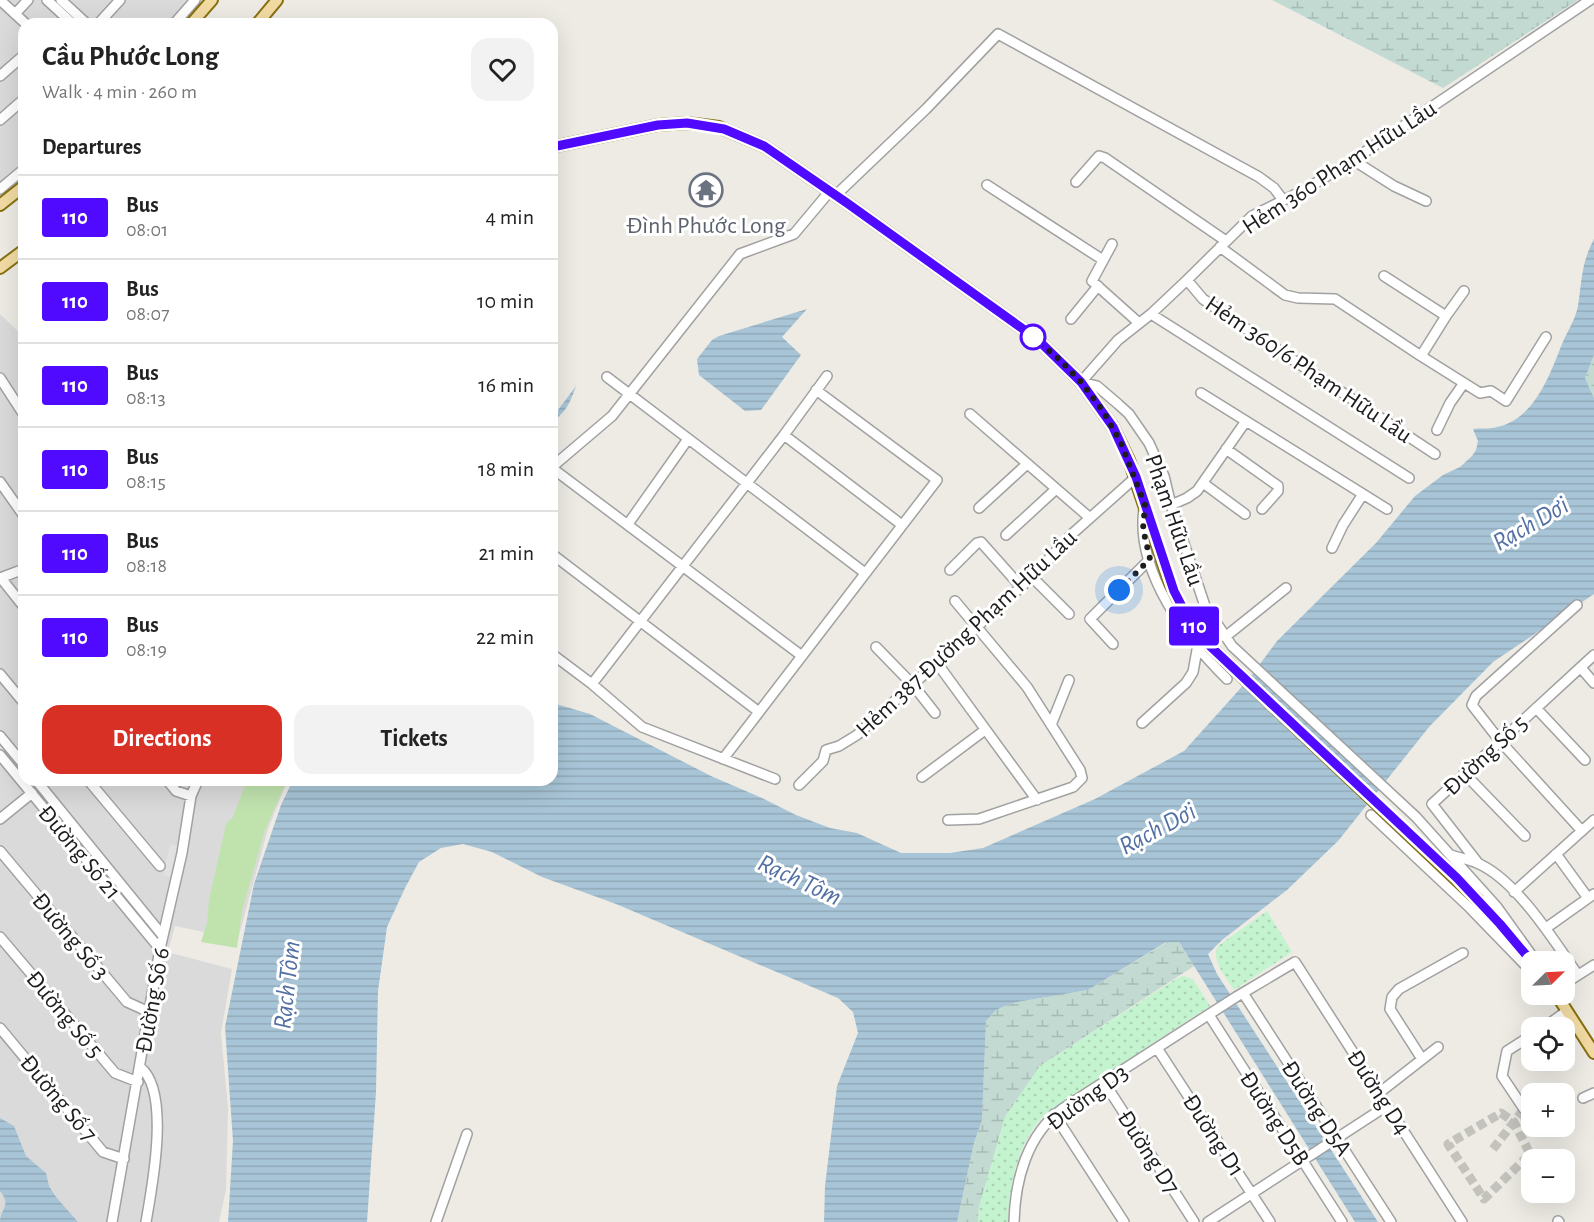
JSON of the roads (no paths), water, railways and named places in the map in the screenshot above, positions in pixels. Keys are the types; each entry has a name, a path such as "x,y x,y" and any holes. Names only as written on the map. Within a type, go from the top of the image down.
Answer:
{"main road":[{"path":"196,18 212,0"},
{"path":"262,18 278,0"},
{"name":"Phạm Hữu Lầu","path":"558,146 645,127 687,123 724,129 764,146 1037,339 1081,382 1113,427 1136,477 1169,581 1184,612 1211,647 1479,901 1522,951"},
{"path":"0,205 18,191"},
{"path":"3,264 18,254"},
{"path":"3,264 18,260"},
{"path":"1563,1005 1594,1053"}],"street":[{"path":"0,0 20,18"},
{"path":"12,11 18,0"},
{"path":"12,11 28,0"},
{"path":"47,0 67,18"},
{"path":"61,0 80,18"},
{"path":"104,18 120,0"},
{"path":"179,18 195,0"},
{"name":"Hẻm 360 Phạm Hữu Lầu","path":"1081,382 1118,340 1187,280 1252,216 1306,189 1353,160 1590,0"},
{"path":"558,462 612,416 740,254 794,234 833,193 926,109 998,34 1259,177 1274,188 1283,200"},
{"path":"0,76 18,60"},
{"path":"0,120 18,104"},
{"path":"1076,182 1094,159 1098,156 1105,158 1223,244 1285,295 1298,298 1335,298 1480,393 1491,391 1506,400 1546,337"},
{"path":"1353,160 1394,186 1426,201"},
{"path":"0,189 18,174"},
{"path":"987,185 1102,260"},
{"path":"1112,244 1092,281 1139,323"},
{"path":"1384,276 1446,316"},
{"name":"Hẻm 360/6 Phạm Hữu Lầu","path":"1187,280 1203,299 1227,316 1435,454"},
{"path":"1071,319 1098,286"},
{"path":"1421,356 1464,291"},
{"path":"1150,314 1409,478"},
{"path":"592,684 827,376"},
{"path":"607,377 865,573"},
{"path":"0,378 18,406"},
{"name":"Phạm Hữu Lầu","path":"1081,382 1098,386 1129,414 1149,443 1164,476 1171,506 1205,606 1232,646 1417,818"},
{"path":"1437,430 1445,417 1448,406 1464,383"},
{"path":"723,759 937,480 816,390"},
{"path":"1201,393 1387,509"},
{"path":"970,414 1090,518"},
{"path":"1171,506 1197,491 1246,421"},
{"path":"784,435 902,525"},
{"path":"628,524 688,439"},
{"path":"1226,449 1278,486 1278,490 1262,509"},
{"path":"979,508 1027,464"},
{"path":"558,472 802,656"},
{"name":"Hẻm 387 Đường Phạm Hữu Lầu","path":"799,785 823,761 826,750 839,746 857,735 1022,587 1072,534 1136,477"},
{"path":"0,482 18,508"},
{"path":"1203,483 1245,514"},
{"path":"1006,535 1055,490"},
{"path":"1332,548 1343,525 1363,494"},
{"name":"Phạm Hữu Lầu","path":"1145,505 1143,529 1150,559 1173,613 1197,648 1227,679"},
{"path":"950,570 977,543 981,542 1022,587"},
{"path":"558,559 759,712"},
{"path":"1113,644 1090,619 1150,559"},
{"path":"18,571 0,578 18,600"},
{"path":"1032,577 1069,614"},
{"path":"1226,637 1286,588"},
{"path":"948,820 979,819 1037,801 1073,787 1082,778 1080,770 1027,687 956,602"},
{"path":"1577,605 1474,699 1472,705 1500,741 1582,831"},
{"path":"1142,723 1186,684 1193,672 1205,606"},
{"path":"876,647 913,685 935,713"},
{"name":"Đường Số 5","path":"1478,863 1432,804 1594,655"},
{"path":"558,658 642,727 775,778"},
{"path":"937,663 1037,801"},
{"path":"1581,668 1594,683"},
{"path":"0,674 18,696"},
{"path":"1051,725 1070,680"},
{"path":"1536,708 1585,760"},
{"path":"922,777 986,730"},
{"path":"0,736 18,758"},
{"name":"Đường Số 21","path":"0,755 18,776"},
{"path":"1464,773 1525,836"},
{"name":"Đường Số 21","path":"26,786 160,949"},
{"name":"Đường Số 21","path":"41,786 163,936"},
{"path":"93,786 160,866"},
{"path":"172,786 176,791 191,796"},
{"name":"Đường Số 6","path":"112,1222 160,949 182,853 191,796 195,786"},
{"path":"0,819 32,793"},
{"path":"1371,815 1470,908 1521,961"},
{"path":"1400,842 1417,818 1497,907 1529,951"},
{"path":"1514,892 1594,820"},
{"name":"Đường Số 3","path":"0,851 127,1002 149,1012"},
{"path":"1546,928 1591,896 1556,854"},
{"path":"1450,855 1478,863 1500,878 1546,928 1578,975"},
{"name":"Đường Số 5","path":"0,937 115,1073 138,1082"},
{"path":"1422,1059 1390,1009 1392,997 1400,989 1463,953"},
{"name":"Đường D4","path":"1239,995 1295,962 1462,1222"},
{"path":"1575,977 1594,965"},
{"name":"Đường D3","path":"1014,1222 1018,1190 1026,1158 1039,1131 1054,1114 1239,995"},
{"name":"Đường D5A","path":"1239,995 1333,1142 1391,1222"},
{"path":"1559,1017 1567,1011"},
{"name":"Đường D5B","path":"1212,1013 1306,1160 1342,1222"},
{"name":"Đường Số 7","path":"0,1028 103,1152 124,1159"},
{"path":"1521,1042 1508,1051 1502,1076 1521,1104"},
{"path":"1379,1093 1438,1047"},
{"name":"Đường D1","path":"1157,1048 1270,1222"},
{"path":"140,1067 146,1072 153,1085 157,1107 152,1188 146,1222"},
{"name":"Đường D7","path":"1104,1082 1194,1222"},
{"path":"1583,1098 1594,1092"},
{"path":"1208,1222 1388,1105"},
{"path":"1054,1114 1124,1222"},
{"path":"436,1222 467,1134"}],"water":[{"path":"1594,239 1594,355 1585,378 1594,398 1594,594 1493,662 1429,727 1338,841 1287,890 1222,940 1208,954 1217,974 1378,1222 1355,1222 1179,942 1166,942 1088,990 1012,1003 996,1010 986,1021 982,1120 974,1143 957,1222 824,1222 825,1186 837,1086 858,1033 853,1012 838,998 616,904 542,877 492,852 463,844 441,848 419,862 387,927 378,991 376,1092 367,1222 228,1222 233,1141 225,1027 254,884 281,805 290,786 558,786 558,705 590,714 711,776 796,815 830,828 857,833 901,853 950,853 983,848 1095,799 1184,751 1248,680 1277,641 1376,543 1415,496 1443,475 1460,467 1472,456 1478,441 1473,429 1492,428 1506,424 1529,408 1545,384 1575,315 1584,264"},
{"path":"807,309 782,337 801,355 761,410 745,411 699,375 697,359 712,340"},
{"path":"576,386 567,407 558,417 558,410"},
{"path":"0,1118 14,1126 26,1156 46,1173 49,1186 56,1197 78,1222 0,1222 5,1200 0,1191"}],"tunnel":[{"path":"1501,1113 1514,1122 1530,1154 1484,1199 1448,1144 1501,1113"},
{"path":"1493,1149 1521,1113"}],"place":[{"name":"Đình Phước Long","path":"706,190"}],"water label":[{"name":"Rạch Dơi","path":"1530,523"},
{"name":"Rạch Dơi","path":"1157,828"},
{"name":"Rạch Tôm","path":"800,879"},
{"name":"Rạch Tôm","path":"286,985"}]}
